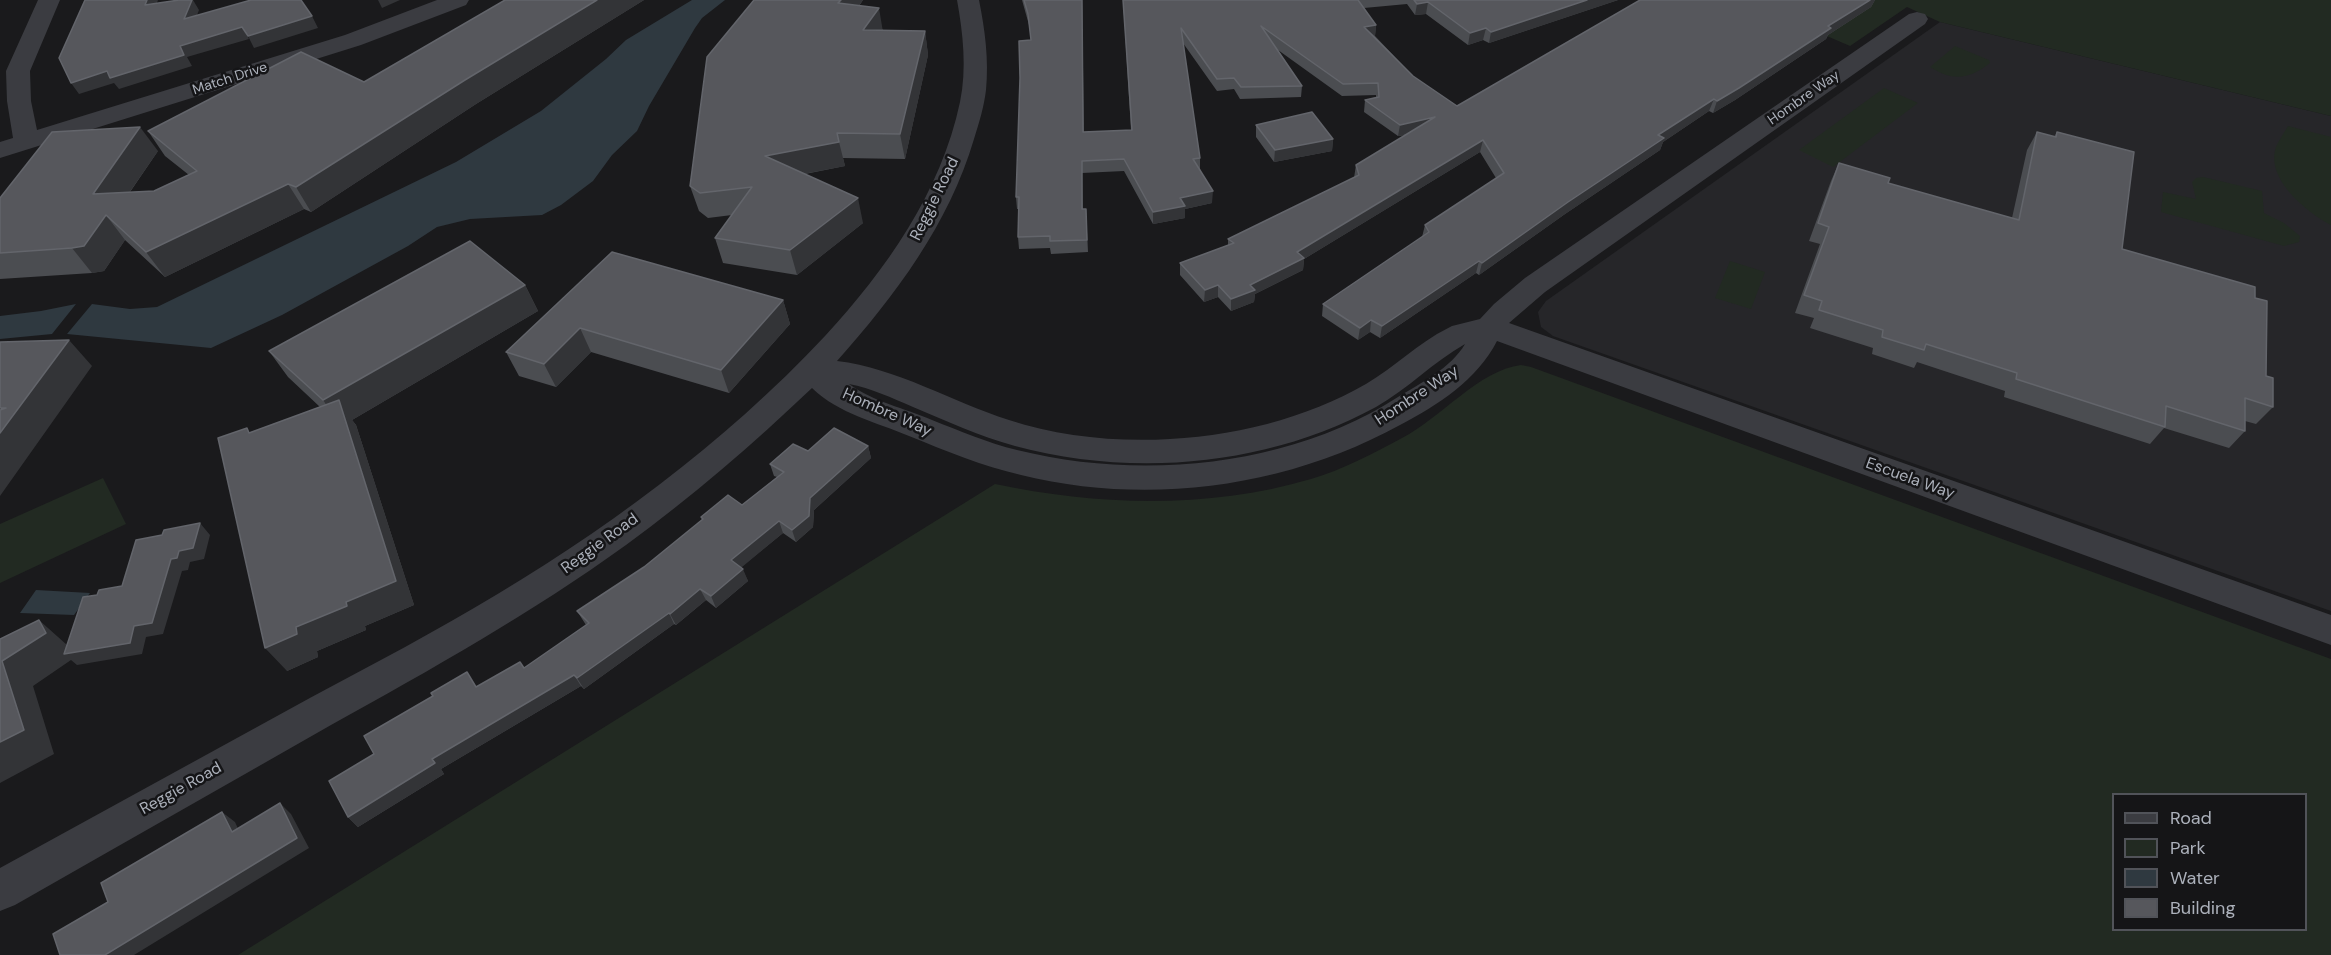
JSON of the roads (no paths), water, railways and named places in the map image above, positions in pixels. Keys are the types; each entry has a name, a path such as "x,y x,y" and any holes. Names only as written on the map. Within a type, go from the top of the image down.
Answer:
{"street":[{"path":"27,142 19,101 18,71 49,0"},
{"name":"Match Drive","path":"0,150 353,40 458,0"},
{"name":"Reggie Road","path":"0,891 420,656 551,579 616,534 737,439 813,369 849,330 893,274 913,244 951,171 965,134 972,102 975,71 975,43 968,0"},
{"name":"Hombre Way","path":"813,369 832,388 850,399 944,438 1032,465 1073,473 1121,477 1170,477 1222,472 1275,462 1328,446 1402,410 1467,363 1480,348 1490,327 1535,285 1917,19"},
{"name":"Escuela Way","path":"1490,327 2331,630"}],"water":[{"path":"692,0 725,0 702,18 695,28 649,106 637,131 612,155 593,181 561,205 542,215 470,219 437,227 408,246 282,315 211,348 67,334 92,304 130,309 157,307 456,162 541,111 626,40"},
{"path":"76,304 52,334 0,339 0,316"},
{"path":"36,590 90,593 74,615 20,613"}]}
